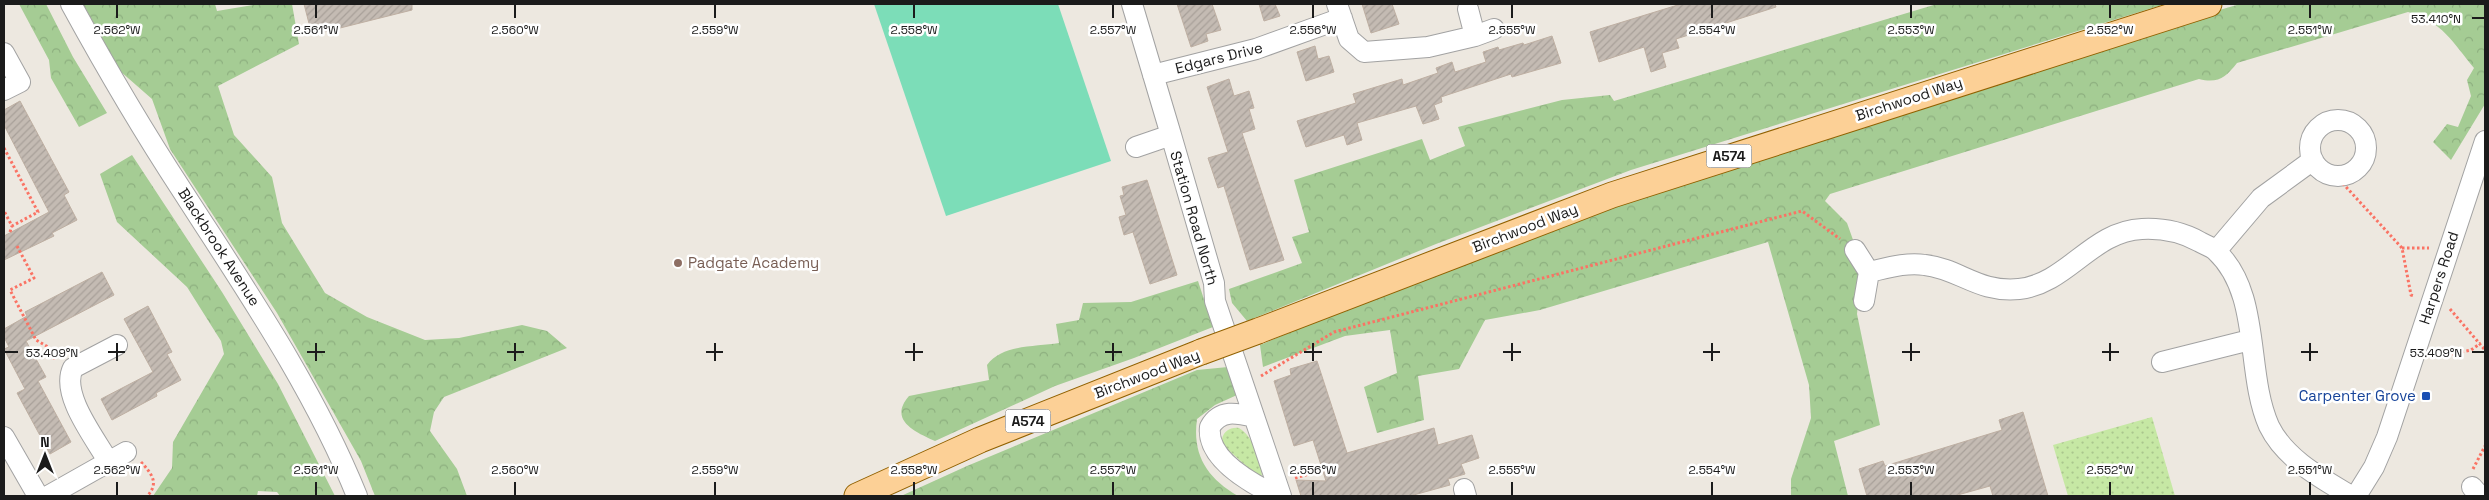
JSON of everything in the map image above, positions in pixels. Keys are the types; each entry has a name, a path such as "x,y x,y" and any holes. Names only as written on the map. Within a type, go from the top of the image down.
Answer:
{"main road":[{"name":"Birchwood Way","path":"857,496 980,440 1201,352 1258,332 1612,195 2209,4"}],"street":[{"name":"Blackbrook Avenue","path":"71,4 104,66 270,326 340,454 357,496"},
{"name":"Station Road North","path":"1132,4 1214,283 1215,301 1249,378 1254,417 1282,491"},
{"path":"1468,9 1476,36"},
{"name":"Edgars Drive","path":"1153,75 1256,49 1340,11 1349,38 1364,52 1428,47 1476,36 1494,29"},
{"path":"4,53 20,82 4,90"},
{"path":"2334,120 2351,123 2364,136 2365,155 2361,164 2354,171 2346,175 2336,176 2318,168 2313,160 2310,143 2319,128 2334,120"},
{"name":"Station Road North","path":"1136,147 1171,135"},
{"name":"Harpers Road","path":"2356,496 2374,467 2387,436 2485,141"},
{"path":"2216,251 2261,198 2313,160"},
{"path":"1869,272 1901,265 1925,265 1945,270 1979,285 1999,289 2018,289 2036,286 2054,278 2090,250 2116,233 2140,229 2162,229 2189,236 2216,251 2236,278 2245,302 2263,408 2269,425 2279,442 2293,457 2351,496"},
{"path":"1855,250 1869,272 1864,301"},
{"path":"2162,362 2250,340"},
{"path":"108,461 72,397 69,382 73,368 117,346"},
{"path":"1254,417 1236,412 1220,416 1210,427 1210,442 1218,456 1257,487 1282,491"},
{"path":"4,437 38,496"},
{"path":"48,496 126,452"}],"path":[{"path":"4,148 38,212 12,226 10,232"},
{"path":"2336,176 2402,248 2411,295 2415,296"},
{"path":"4,211 12,226"},
{"path":"1249,378 1284,364 1334,332 1802,211 1855,250"},
{"path":"17,246 34,278 10,290 36,340 48,347 69,382"},
{"path":"2402,248 2431,248"},
{"path":"2446,305 2481,343 2485,350"},
{"path":"2437,357 2471,350 2481,343"},
{"path":"2476,492 2473,467 2485,446"},
{"path":"126,452 136,456 152,474 154,486 146,496"},
{"path":"1282,491 1330,468"}],"green space":[{"path":"19,4 46,4 73,57 107,113 79,127 51,78 49,60"},
{"path":"83,4 215,4 217,11 259,4 292,4 299,44 218,86 234,135 272,177 282,223 325,293 367,317 425,340 459,338 522,325 547,331 567,348 444,397 434,412 430,431 457,469 467,496 375,496 361,461 277,313 170,149 152,99 120,71"},
{"path":"874,4 1058,4 1111,161 946,216"},
{"path":"1937,4 2165,4 1631,170 1436,244 1247,321 1232,303 1229,289 1302,263 1292,237 1309,232 1294,180 1422,139 1430,160 1465,146 1458,127 1562,100 1610,95 1614,101"},
{"path":"2240,4 2485,4 2485,104 2451,160 2433,142 2447,124 2458,127 2471,96 2467,80 2474,68 2438,27 2408,12 2237,63 2225,76 2216,80 2199,79 1830,194 1825,201 1847,223 1862,265 1857,314 1880,425 1834,441 1848,496 1791,496 1791,479 1811,418 1809,385 1768,242 1540,310 1485,320 1459,369 1418,376 1424,420 1377,433 1364,387 1397,373 1390,330 1345,336 1263,367 1260,345 1543,227 2128,37"},
{"path":"132,155 222,292 278,384 335,496 280,496 277,492 258,491 257,496 153,496 172,468 173,442 224,354 221,341 187,287 117,222 100,174"},
{"path":"1198,281 1213,327 1055,386 935,441 912,429 903,418 901,412 903,404 909,396 989,380 987,365 1001,353 1020,348 1059,343 1056,324 1079,320 1083,303 1131,302"},
{"path":"1228,367 1237,395 1215,405 1197,419 1196,432 1197,444 1204,464 1218,481 1238,496 901,496 967,466 1197,370"},
{"path":"2152,417 2175,496 2068,496 2053,445"},
{"path":"1233,428 1239,428 1252,442 1260,463 1262,476 1257,476 1224,446 1222,439 1226,432"}],"building":[{"path":"304,4 412,4 412,10 312,35"},
{"path":"1177,4 1212,4 1221,30 1206,34 1208,41 1191,47"},
{"path":"1259,4 1275,4 1280,16 1264,21"},
{"path":"1362,4 1392,4 1399,24 1371,33"},
{"path":"1681,4 1775,4 1776,7 1676,39 1679,48 1662,53 1666,67 1651,72 1644,47 1599,62 1590,32"},
{"path":"1552,36 1561,63 1512,77 1511,74 1441,97 1442,102 1434,105 1439,119 1423,124 1416,106 1357,123 1362,140 1347,145 1344,135 1306,147 1297,121 1356,103 1353,94 1402,79 1403,85 1438,73 1436,68 1452,62 1455,72 1486,62 1483,52 1498,47 1499,50 1523,43 1524,45"},
{"path":"1315,46 1318,59 1329,56 1334,72 1306,81 1297,52"},
{"path":"1229,79 1234,96 1249,91 1254,108 1249,109 1255,129 1242,133 1284,260 1250,270 1224,186 1218,188 1208,158 1228,152 1207,87"},
{"path":"20,101 69,192 64,195 77,220 52,233 54,236 4,260 4,236 49,212 4,125 4,110"},
{"path":"1147,180 1177,275 1150,284 1133,232 1124,235 1119,217 1126,215 1120,196 1124,195 1122,187"},
{"path":"102,272 114,295 26,341 46,377 38,381 71,442 50,454 17,393 25,389 4,349 9,347 4,337 4,329 27,316 25,312"},
{"path":"148,306 172,352 167,354 181,380 156,393 157,396 112,420 101,399 153,372 124,319"},
{"path":"1317,361 1347,453 1434,428 1438,445 1472,435 1479,458 1461,464 1465,474 1448,479 1450,485 1410,496 1301,496 1296,480 1326,481 1313,440 1294,446 1274,381 1291,375 1290,369"},
{"path":"2023,412 2048,496 1993,496 1990,486 1954,496 1867,496 1859,469 1883,461 1885,466 2002,430 1999,420"}],"place":[{"name":"Padgate Academy","path":"678,263"},
{"name":"Carpenter Grove","path":"2426,396"}]}
